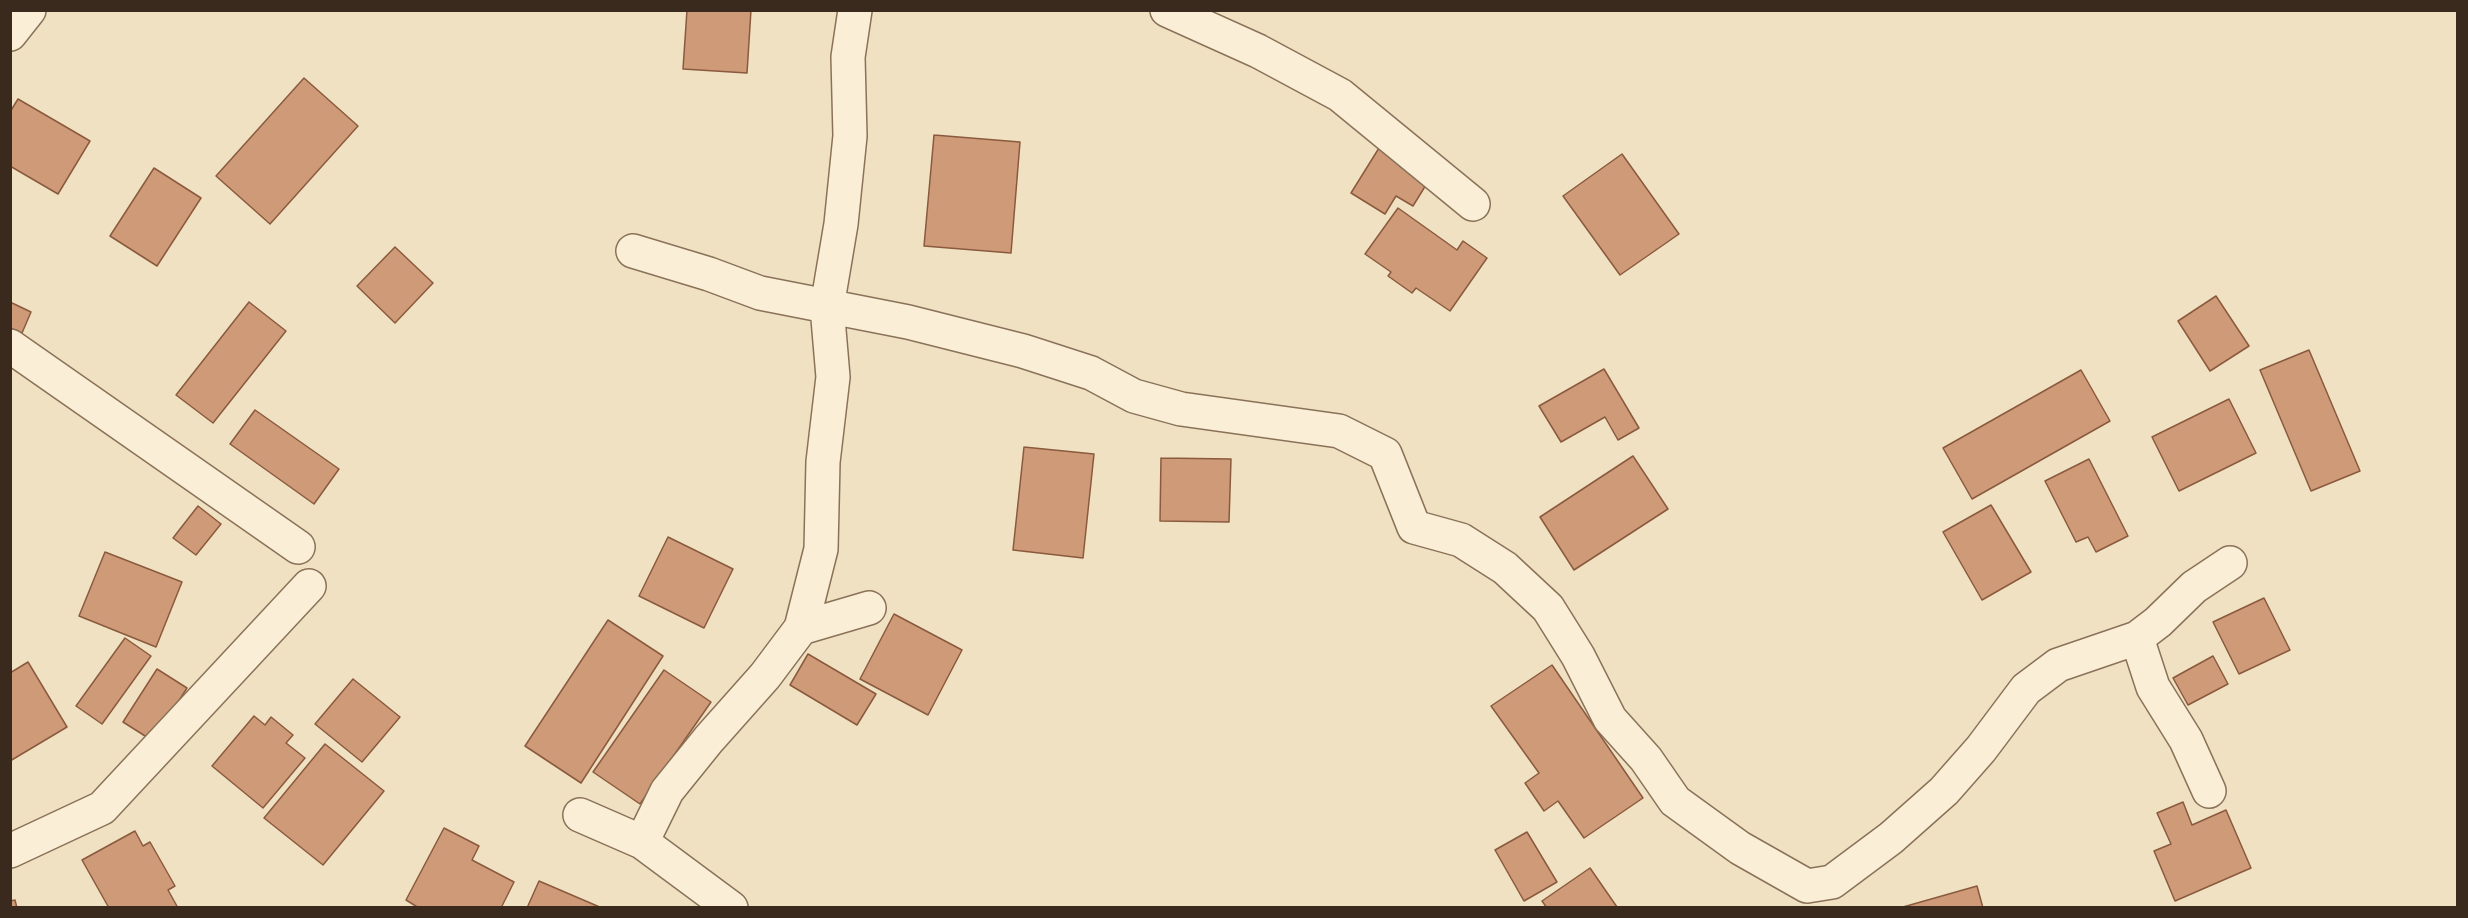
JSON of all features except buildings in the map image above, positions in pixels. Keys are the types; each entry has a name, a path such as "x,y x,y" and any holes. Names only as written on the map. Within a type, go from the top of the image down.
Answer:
{"street":[{"path":"10,34 29,10"},
{"path":"642,842 667,791 765,676 801,628 822,549 823,462 833,377 826,307 841,224 850,136 848,57 855,10"},
{"path":"1167,10 1258,51 1340,95 1473,204"},
{"path":"633,251 709,274 760,293 908,322 1023,351 1091,373 1134,396 1181,409 1339,431 1385,454 1414,527 1461,540 1505,568 1548,608 1578,656 1610,719 1646,759 1675,801 1811,897 1891,838 1944,791 1981,749 2026,689 2058,666 2137,638 2158,622 2194,587 2230,563"},
{"path":"10,346 297,547"},
{"path":"10,851 102,808 309,586"},
{"path":"801,628 869,608"},
{"path":"2137,638 2153,687 2186,740 2209,791"},
{"path":"580,815 642,842 731,908"}]}
